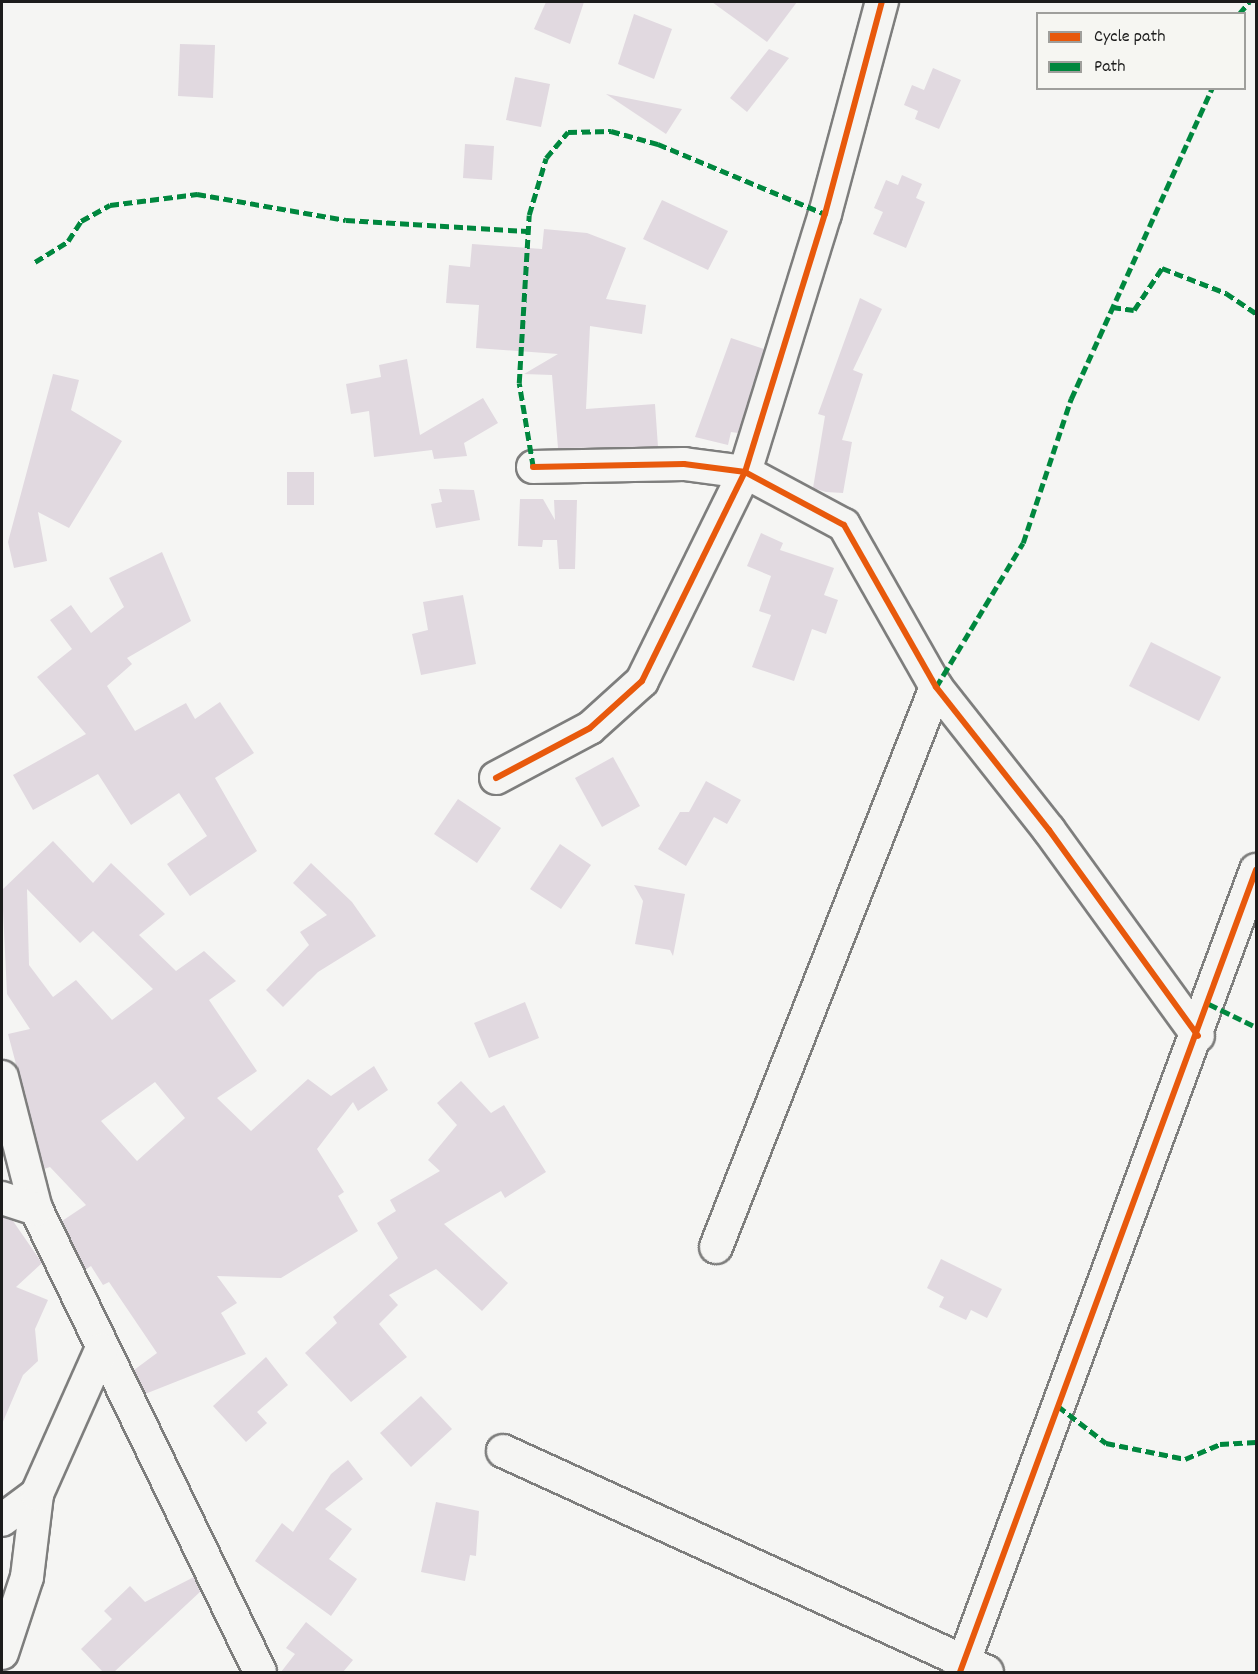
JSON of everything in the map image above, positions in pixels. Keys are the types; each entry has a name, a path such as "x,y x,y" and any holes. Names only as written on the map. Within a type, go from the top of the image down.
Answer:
{"street":[{"path":"496,778 590,728 642,681 745,472 825,214 882,2"},
{"path":"533,467 684,464 745,472 844,525 936,687 1049,830 1198,1036"},
{"path":"716,1247 874,832 936,687"},
{"path":"503,1451 970,1669 1257,870"},
{"path":"2,1077 36,1209 101,1350 260,1672"},
{"path":"2,1198 36,1209"},
{"path":"2,1653 27,1577 37,1494 101,1350"},
{"path":"2,1520 37,1494"}],"building":[{"path":"546,2 584,2 570,44 534,29"},
{"path":"712,2 797,2 767,42"},
{"path":"634,14 672,29 654,79 618,64"},
{"path":"180,44 215,45 213,98 178,96"},
{"path":"769,49 789,58 747,112 730,98"},
{"path":"933,68 961,80 939,129 915,119 918,111 904,105 912,85 924,90"},
{"path":"515,77 550,84 541,127 506,120"},
{"path":"606,94 682,109 666,134"},
{"path":"465,144 494,146 492,180 463,178"},
{"path":"902,175 922,184 916,198 925,202 906,248 873,234 883,212 874,208 886,180 898,185"},
{"path":"662,200 728,231 708,270 643,239"},
{"path":"544,229 587,233 626,248 606,299 646,305 642,334 590,326 586,409 655,404 658,447 558,448 552,375 524,374 558,354 476,348 479,305 446,303 449,265 470,267 472,244 542,249"},
{"path":"860,298 882,309 853,370 863,374 842,440 852,442 843,493 826,492 813,488 825,416 818,414"},
{"path":"731,338 764,349 738,433 731,432 728,445 695,437"},
{"path":"407,359 420,435 483,398 498,423 464,443 467,456 434,459 432,450 374,457 369,411 351,414 346,384 381,377 379,365"},
{"path":"53,374 79,380 71,410 122,441 69,528 38,512 47,561 14,568 8,542"},
{"path":"287,472 314,472 314,505 287,505"},
{"path":"439,489 474,490 480,520 436,528 431,504 442,502"},
{"path":"520,499 543,499 555,520 554,500 577,500 575,569 559,569 557,540 543,540 542,547 518,546"},
{"path":"761,533 783,543 780,550 834,568 824,595 838,600 826,634 812,629 794,681 752,667 771,615 759,611 771,576 747,566"},
{"path":"162,552 191,621 127,658 132,664 107,686 135,731 186,703 195,719 220,702 254,753 215,778 257,851 190,896 167,864 207,836 179,793 131,825 98,774 33,810 13,775 86,734 37,677 72,649 50,620 71,605 91,633 124,607 109,578"},
{"path":"463,595 476,664 421,675 412,634 428,630 423,602"},
{"path":"1151,642 1221,677 1199,721 1129,686"},
{"path":"613,757 640,806 602,827 575,778"},
{"path":"706,781 741,800 727,824 714,817 686,866 658,849 680,812 689,812"},
{"path":"458,799 501,828 477,863 434,834"},
{"path":"53,841 93,883 111,863 165,914 139,935 176,971 204,951 236,981 209,1000 257,1071 217,1098 251,1131 308,1079 331,1096 374,1066 388,1090 358,1111 353,1102 317,1149 344,1192 338,1196 358,1231 281,1278 217,1276 237,1303 221,1313 246,1354 145,1394 134,1370 157,1353 109,1282 103,1285 91,1266 85,1270 62,1221 86,1205 50,1167 44,1169 8,1034 30,1029 7,994 2,890","holes":["27,889 80,943 93,931 153,989 112,1020 76,980 53,997 29,965","155,1082 185,1118 137,1161 101,1121"]},
{"path":"560,844 591,865 561,909 530,889"},
{"path":"311,863 352,902 376,936 318,972 283,1007 266,990 309,945 300,932 327,915 293,883"},
{"path":"634,885 685,894 673,956 670,950 635,944 643,901"},
{"path":"525,1002 539,1038 489,1058 474,1023"},
{"path":"461,1081 491,1113 504,1105 546,1172 505,1198 501,1191 444,1224 508,1283 482,1311 436,1269 389,1295 398,1305 379,1324 407,1357 351,1402 305,1353 337,1323 333,1317 398,1258 377,1223 396,1211 390,1200 440,1171 428,1160 457,1125 437,1103"},
{"path":"2,1217 13,1221 42,1263 16,1287 48,1300 35,1329 38,1361 23,1375 2,1424"},
{"path":"941,1259 1002,1289 987,1318 971,1310 966,1320 939,1307 944,1297 927,1288"},
{"path":"266,1357 288,1385 257,1412 267,1423 246,1442 213,1406"},
{"path":"421,1396 452,1429 411,1467 380,1433"},
{"path":"348,1460 363,1479 325,1509 352,1529 329,1559 357,1579 331,1616 255,1561 282,1523 293,1532 331,1474"},
{"path":"436,1502 479,1511 476,1556 470,1555 465,1581 421,1572"},
{"path":"194,1577 201,1591 114,1672 103,1672 81,1649 112,1619 104,1611 130,1586 145,1602"},
{"path":"306,1622 353,1660 343,1672 281,1672 295,1654 286,1648"}],"marked path":[{"path":"1241,12 1249,2"},
{"path":"936,687 1023,543 1071,399 1211,90"},
{"path":"533,467 519,383 529,215 546,158 568,132 611,131 658,144 825,214"},
{"path":"35,262 68,241 81,221 110,205 197,194 346,220 528,231"},
{"path":"1112,307 1134,310 1162,268 1226,293 1256,313"},
{"path":"1209,1004 1256,1027"},
{"path":"1058,1406 1106,1443 1185,1459 1220,1444 1256,1442"}],"cycle path":[{"path":"496,778 590,728 642,681 745,472 825,214 882,2"},
{"path":"533,467 684,464 745,472 844,525 936,687 1049,830 1198,1036"},
{"path":"960,1672 1256,870"}]}
